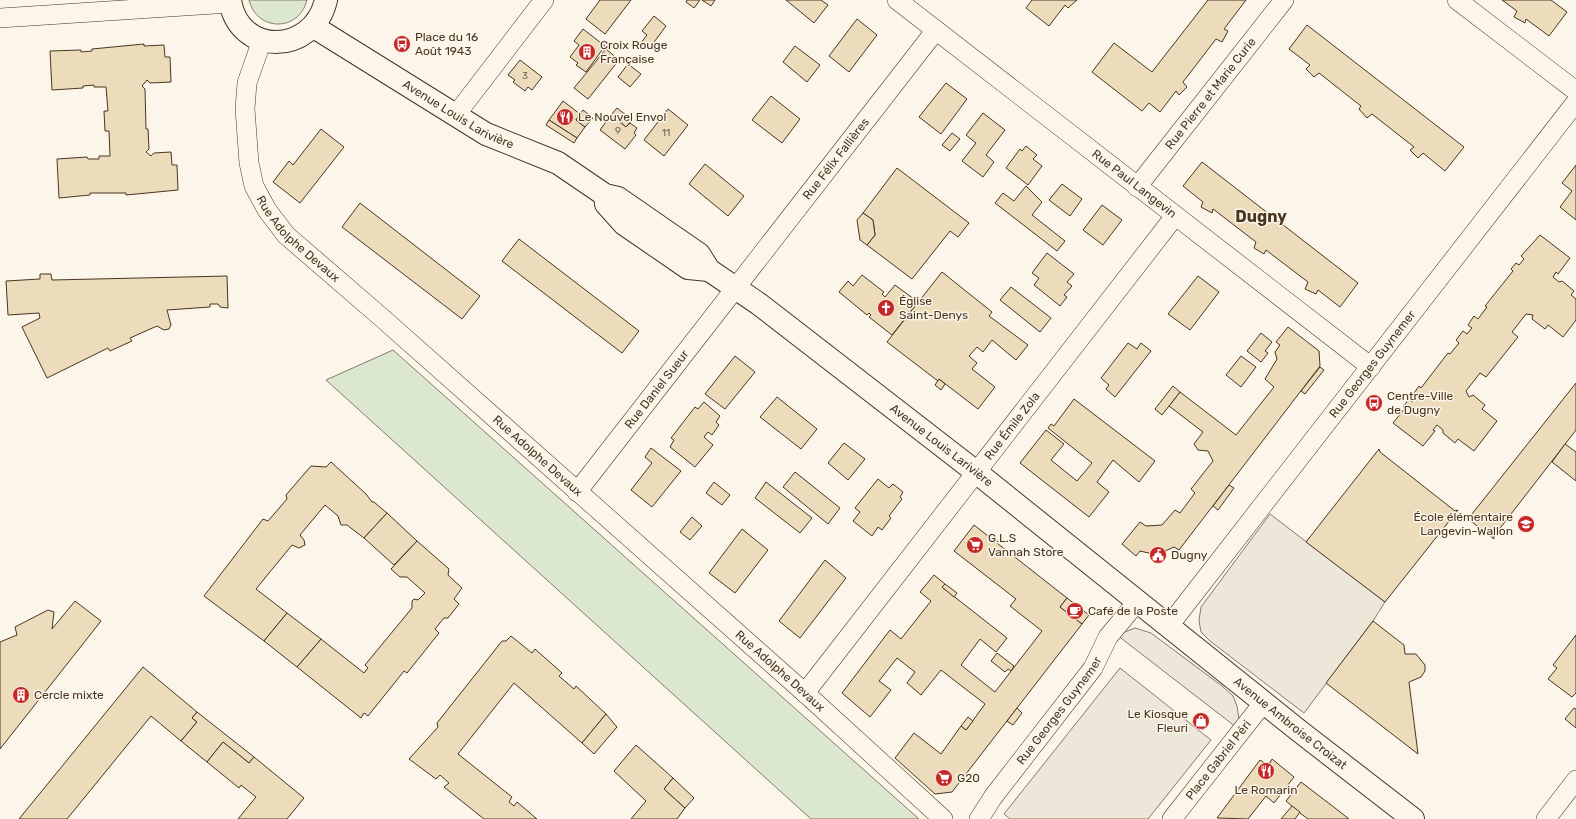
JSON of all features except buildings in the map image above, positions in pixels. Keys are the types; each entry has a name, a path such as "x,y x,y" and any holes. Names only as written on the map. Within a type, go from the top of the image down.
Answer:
{"main road":[{"path":"230,1 240,24 262,40 276,43 297,39 314,27 322,14 326,0"},
{"name":"Avenue Louis Larivière","path":"314,27 486,134 558,163 605,195 606,204 624,224 688,268 710,270 736,287 976,472 1168,627"},
{"name":"Avenue Ambroise Croizat","path":"1168,627 1413,819"}],"street":[{"path":"455,116 544,0"},
{"name":"Rue Paul Langevin","path":"897,0 1371,367"},
{"name":"Rue Pierre et Marie Curie","path":"1137,187 1284,0"},
{"path":"1457,0 1576,91"},
{"path":"0,18 230,1"},
{"name":"Rue Félix Fallières","path":"736,287 936,30"},
{"name":"Rue Adolphe Devaux","path":"262,40 247,83 245,109 249,163 254,186 267,210 286,235 381,316 577,492 805,692 943,819"},
{"name":"Rue Georges Guynemer","path":"1168,627 1576,102"},
{"name":"Rue Émile Zola","path":"805,692 1175,216"},
{"name":"Rue Daniel Sueur","path":"577,492 736,287"},
{"name":"Rue Georges Guynemer","path":"979,819 993,797 1093,668 1108,637 1137,602"},
{"name":"Place Gabriel Péri","path":"1172,819 1264,702"},
{"path":"1546,819 1576,780"}],"green space":[{"path":"249,0 307,0 303,10 296,18 278,24 260,18 253,10"},
{"path":"393,350 919,819 811,819 326,380"}],"shaded area":[{"path":"1270,514 1385,602 1373,621 1304,713 1210,641 1201,632 1199,621 1201,607"},
{"path":"1135,628 1151,633 1222,686 1233,696 1237,706 1239,719 1236,727 1117,635"},
{"path":"1120,668 1211,740 1148,819 1010,819 1004,814"}],"place":[{"name":"Place du 16 Août 1943","path":"402,44"},
{"name":"Croix Rouge Française","path":"587,52"},
{"name":"Le Nouvel Envol","path":"565,117"},
{"name":"Église Saint-Denys","path":"886,308"},
{"name":"Centre-Ville de Dugny","path":"1374,403"},
{"name":"École élémentaire Langevin-Wallon","path":"1526,524"},
{"name":"G.L.S Vannah Store","path":"975,545"},
{"name":"Dugny","path":"1158,555"},
{"name":"Café de la Poste","path":"1075,611"},
{"name":"Cercle mixte","path":"21,695"},
{"name":"Le Kiosque Fleuri","path":"1201,721"},
{"name":"Le Romarin","path":"1266,771"},
{"name":"G20","path":"944,778"}],"district":[{"name":"Dugny","path":"1261,216"}]}
